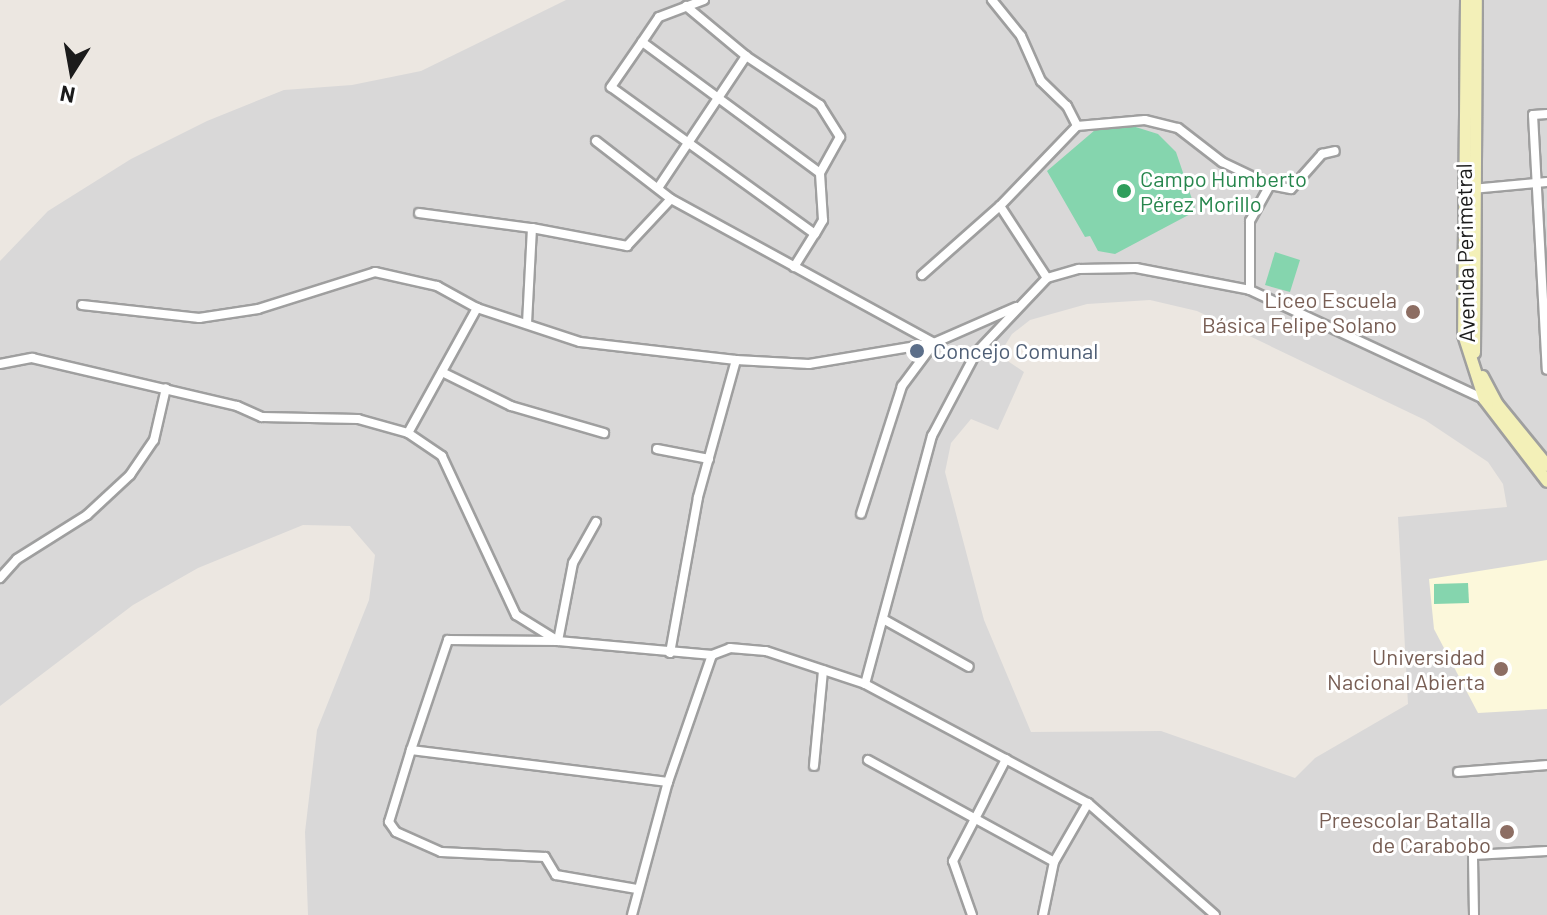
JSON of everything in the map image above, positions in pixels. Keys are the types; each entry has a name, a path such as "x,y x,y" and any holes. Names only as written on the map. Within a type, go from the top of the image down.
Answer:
{"main road":[{"name":"Avenida Perimetral","path":"1466,0 1463,334 1484,399 1547,481"},
{"name":"Avenida Perimetral","path":"1476,0 1471,339 1476,361 1497,404 1547,465"}],"street":[{"path":"701,0 659,17 611,87 815,234"},
{"path":"992,0 1021,36 1041,81 1067,106 1077,126"},
{"path":"686,6 746,56 820,105 840,137 820,173 823,220 794,267"},
{"path":"642,42 820,173"},
{"path":"658,188 746,56"},
{"path":"1547,114 1533,115 1534,182 1547,370"},
{"path":"922,275 1000,206 1077,126 1145,120 1178,128 1222,162 1270,185 1291,189 1322,154 1335,151"},
{"path":"596,141 671,199 934,343"},
{"path":"1471,189 1547,182"},
{"path":"1250,290 1250,221 1270,185"},
{"path":"419,213 532,228 627,246 671,199"},
{"path":"1000,206 1047,278"},
{"path":"527,324 532,228"},
{"path":"865,684 932,436 976,353 1047,278 1079,269 1136,268 1250,290 1484,399"},
{"path":"82,305 199,318 258,309 375,272 437,286 477,308 619,350 809,364 934,343 1021,305"},
{"path":"408,433 477,308"},
{"path":"861,514 902,386 934,343"},
{"path":"0,364 32,358 166,388 262,417 358,419 408,433 442,456 516,615 558,641"},
{"path":"670,653 709,459 736,360"},
{"path":"442,372 511,406 604,433"},
{"path":"0,578 17,559 87,515 130,475 154,440 166,388"},
{"path":"657,449 709,459"},
{"path":"558,641 573,563 596,522"},
{"path":"883,619 969,667"},
{"path":"637,889 556,875 545,857 441,852 396,832 389,822 448,640 558,641 712,655 730,648 766,651 865,684 1088,803 1215,915"},
{"path":"632,915 668,782 712,655"},
{"path":"814,766 823,670"},
{"path":"411,750 668,782"},
{"path":"972,915 953,861 1006,759"},
{"path":"868,760 1054,862"},
{"path":"1458,772 1547,765"},
{"path":"1043,915 1054,862 1088,803"},
{"path":"1474,915 1473,855 1547,851"}],"shaded area":[{"path":"566,0 1547,0 1547,915 308,915 305,832 317,730 369,600 375,555 350,526 303,525 198,568 133,605 0,706 0,261 48,211 131,159 207,121 284,90 352,85 421,71","holes":["1150,300 1197,311 1425,420 1488,462 1503,484 1507,507 1398,517 1408,704 1315,758 1295,778 1161,731 1031,732 984,620 945,472 951,443 971,419 998,430 1024,372 999,355 1012,334 1030,320 1087,304"]},
{"name":"Universidad Nacional Abierta","path":"1547,560 1547,709 1478,713 1434,629 1429,579"}],"green space":[{"name":"Campo Humberto Pérez Morillo","path":"1126,124 1158,134 1176,152 1196,211 1115,254 1098,251 1090,236 1085,237 1047,171 1095,130"},
{"path":"1275,252 1300,260 1290,292 1265,285"},
{"path":"1468,583 1469,603 1434,604 1434,584"}],"place":[{"name":"Campo Humberto Pérez Morillo","path":"1124,191"},
{"name":"Liceo Escuela Básica Felipe Solano","path":"1413,312"},
{"name":"Concejo Comunal","path":"917,351"},
{"name":"Universidad Nacional Abierta","path":"1501,669"},
{"name":"Preescolar Batalla de Carabobo","path":"1507,832"}]}
